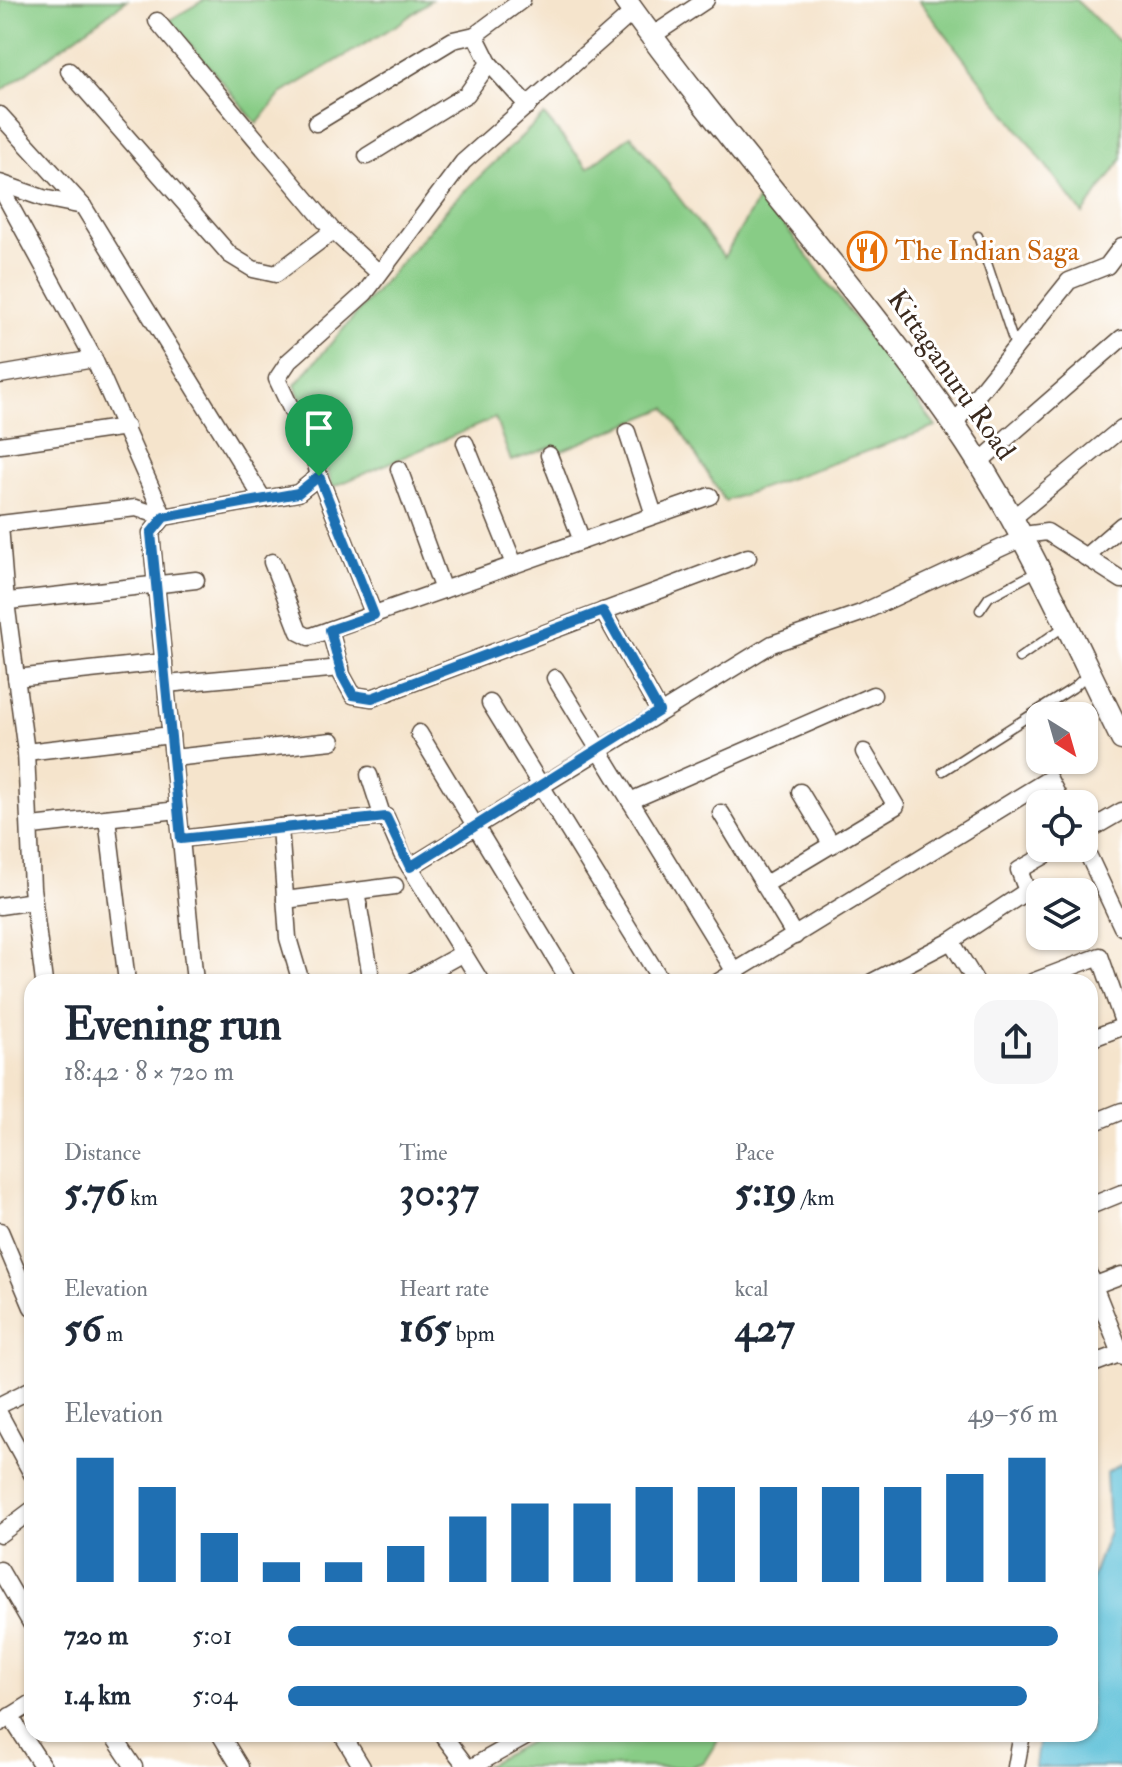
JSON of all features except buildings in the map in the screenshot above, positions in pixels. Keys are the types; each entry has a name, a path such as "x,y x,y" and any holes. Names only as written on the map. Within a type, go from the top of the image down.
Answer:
{"street":[{"path":"316,123 453,40 475,35 522,0"},
{"path":"652,36 706,0"},
{"path":"374,615 314,457 277,379 289,361 365,293 463,162 528,106 629,6"},
{"name":"Kittaganuru Road","path":"629,6 855,291 954,424 1018,528 1122,739"},
{"path":"157,21 333,231 379,273"},
{"path":"475,35 489,63 528,106"},
{"path":"367,156 467,94 489,63"},
{"path":"69,71 230,255 241,263 276,274 333,231"},
{"path":"0,115 83,206 263,499"},
{"path":"0,185 83,206"},
{"path":"0,185 94,359 164,517"},
{"path":"954,424 1069,281 1107,266 1122,246"},
{"path":"978,463 1122,338"},
{"path":"0,375 94,359"},
{"path":"0,445 126,427"},
{"path":"410,867 772,644 861,613 1018,528 1122,428"},
{"path":"627,432 654,515"},
{"path":"465,443 514,564"},
{"path":"549,455 582,541"},
{"path":"399,469 443,590"},
{"path":"43,974 34,901 26,752 3,602 0,524 136,508 164,517 298,493 319,476"},
{"path":"272,562 299,632 309,637 710,496"},
{"path":"164,517 151,533 194,974"},
{"path":"1085,557 1122,525"},
{"path":"1018,528 1047,532 1122,580"},
{"path":"330,630 353,695 372,698 748,557"},
{"path":"3,602 196,580"},
{"path":"603,611 659,711"},
{"path":"16,678 164,662"},
{"path":"166,684 341,668"},
{"path":"555,678 735,972"},
{"path":"630,801 873,695"},
{"path":"490,703 657,974"},
{"path":"419,733 562,974"},
{"path":"26,752 171,735"},
{"path":"173,758 332,741"},
{"path":"764,885 896,806 864,752"},
{"path":"369,775 383,818"},
{"path":"1031,790 1049,779 1055,790"},
{"path":"800,792 832,845"},
{"path":"732,974 1026,793"},
{"path":"32,826 178,810"},
{"path":"1098,825 1122,811"},
{"path":"721,813 795,936"},
{"path":"181,839 386,817 410,867 476,974"},
{"path":"107,818 126,974"},
{"path":"280,827 288,938 299,974"},
{"path":"887,974 951,941 1027,891 1019,870 1033,862"},
{"path":"1092,862 1122,927"},
{"path":"285,900 395,886"},
{"path":"356,891 370,971"},
{"path":"0,906 34,901"},
{"path":"951,941 971,974"},
{"path":"425,974 463,953"},
{"path":"1053,974 1100,956 1122,1019"},
{"path":"1098,1036 1122,1027"},
{"path":"1098,1121 1122,1111"},
{"path":"1098,1203 1122,1193"},
{"path":"0,1231 24,1288"},
{"path":"1098,1281 1122,1275"},
{"path":"1098,1299 1122,1354 1098,1362"},
{"path":"0,1405 24,1393"},
{"path":"0,1415 24,1459"},
{"path":"0,1534 24,1516"},
{"path":"0,1570 24,1611"},
{"path":"24,1708 5,1720 43,1767"},
{"path":"117,1742 134,1767"},
{"path":"225,1742 240,1767"},
{"path":"347,1742 362,1767"},
{"path":"449,1742 470,1767 516,1742"},
{"path":"1016,1767 1021,1742"}],"lane":[{"path":"978,236 1016,347"},
{"path":"980,610 989,597 1039,570"},
{"path":"1019,658 1066,626"},
{"path":"943,771 1073,688 1089,673"}],"green space":[{"path":"0,0 127,0 1,91"},
{"path":"204,0 431,0 400,23 281,94 257,124 170,20"},
{"path":"919,0 1076,0 1122,44 1122,159 1083,214"},
{"path":"544,115 588,168 631,135 724,257 761,194 936,427 725,501 666,408 558,452 555,446 511,461 495,418 333,487 295,385 453,202"},
{"path":"528,1742 717,1742 704,1762 690,1767 483,1767"}],"water":[{"path":"1122,1464 1122,1767 1035,1767 1038,1742 1098,1742 1098,1561 1109,1531 1106,1473"}],"place":[{"name":"The Indian Saga","path":"867,251"}],"route":[{"path":"319,476 374,615 330,630 342,675 353,695 361,699 372,698 603,611 659,711 410,867 386,817 181,839 151,533 164,517 298,493 319,476"}]}
